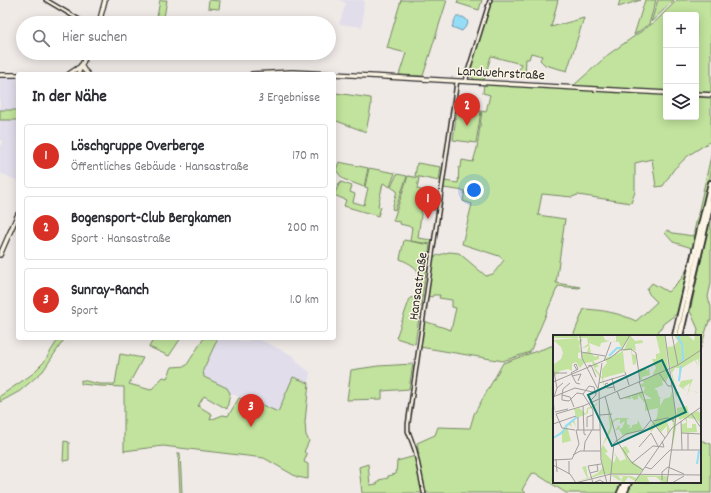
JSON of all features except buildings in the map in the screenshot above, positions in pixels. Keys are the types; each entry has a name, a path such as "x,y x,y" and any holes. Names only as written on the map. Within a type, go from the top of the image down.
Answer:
{"highway":[{"path":"675,335 711,183"},
{"path":"680,335 711,202"},
{"path":"620,493 625,483"},
{"path":"624,493 629,483"}],"main road":[{"path":"101,16 105,0"},
{"path":"79,72 83,60"},
{"path":"72,72 81,65"},
{"path":"81,65 86,72"},
{"path":"0,74 16,75"},
{"name":"Landwehrstraße","path":"336,74 663,93"},
{"path":"699,94 711,95"},
{"path":"0,255 16,219"}],"street":[{"path":"46,0 73,16"},
{"path":"466,81 468,70 490,0"},
{"name":"Hansastraße","path":"424,493 415,450 407,426 457,81"}],"shaded area":[{"path":"339,0 364,0 362,27 339,24 346,3"},
{"path":"0,78 16,78 16,110 0,110"},
{"path":"0,120 16,120 16,180 0,173 0,147 3,141 0,140"},
{"path":"217,340 260,340 294,356 298,363 310,372 309,383 293,377 278,412 230,393 226,388 204,377 203,370"}],"green space":[{"path":"160,0 167,0 164,16 157,16"},
{"path":"209,0 220,1 219,9 208,8"},
{"path":"401,0 447,0 423,76 399,75 406,53 387,48"},
{"path":"458,0 482,0 479,10 457,3"},
{"path":"492,0 558,0 551,27 584,18 567,71 545,65 540,60 542,56 531,53 529,59 526,59 525,77 518,76 521,64 491,56 484,80 476,80 472,78 469,71"},
{"path":"620,0 641,0 618,7"},
{"path":"645,0 656,0 649,24 634,35"},
{"path":"658,0 674,0 651,22"},
{"path":"677,0 711,0 711,92 699,92 699,12 665,12"},
{"path":"663,14 663,91 573,86 609,54 656,21"},
{"path":"484,83 663,95 663,120 699,120 699,97 711,98 711,141 689,155 674,169 663,186 656,187 652,159 635,163 635,192 631,203 578,195 572,197 542,194 538,215 565,219 556,283 580,287 558,286 530,352 503,361 420,347 424,321 451,330 456,308 452,307 452,300 439,298 440,295 433,295 432,297 427,296 433,257 449,252 459,253 486,276 493,274 504,260 499,256 462,244 472,204 463,201 465,191 443,188 444,181 458,183 459,167 461,167 462,160 473,162 477,148 482,111 486,112 490,95 483,93"},
{"path":"336,93 371,98 366,132 336,121"},
{"path":"457,108 481,111 476,143 453,140"},
{"path":"0,110 16,110 16,120 0,120"},
{"path":"711,156 711,173 679,312 663,324 657,335 573,335 584,309 611,312 636,321 657,302 649,294 647,289 652,283 668,292 682,278 687,269 692,248 673,242 665,233 667,230 673,233 693,236"},
{"path":"339,162 368,168 364,187 343,179 336,170"},
{"path":"417,163 441,167 439,181 415,176"},
{"path":"369,168 395,173 390,187 383,183 378,206 381,207 378,216 344,206 346,200 336,196 336,191 341,182 352,186 350,192 355,194 353,202 364,205 368,188 365,187"},
{"path":"397,174 407,176 395,210 392,209 397,191 391,187"},
{"path":"408,176 419,178 417,189 425,191 425,194 437,197 435,210 422,207 418,238 432,240 431,244 410,241 412,227 393,221"},
{"path":"711,215 711,283 708,297 711,307 711,321 709,321 701,347 701,335 697,335 698,329 690,311"},
{"path":"404,240 430,245 415,344 396,338 410,298 416,297 419,277 413,266 400,259"},
{"path":"58,340 64,340 43,371 20,391 0,402 0,396 31,375 44,362"},
{"path":"153,340 180,340 169,356 149,347"},
{"path":"203,340 217,340 203,370 204,377 227,388 230,393 227,409 204,396 198,406 212,414 210,420 223,415 228,416 239,398 253,401 278,412 293,377 309,383 305,422 306,435 309,441 304,452 307,454 304,462 308,464 308,479 297,477 264,458 163,446 124,451 124,387 81,384 81,380 100,384 115,384 120,354 143,358 129,384 151,390 163,377 167,378 172,367 186,366"},
{"path":"553,345 553,483 622,483 617,493 566,493 535,473 531,474 522,490 526,493 362,493 359,467 368,464 370,485 377,484 379,480 396,474 397,461 419,455 417,443 435,435 438,427 470,428 474,414 503,363"},
{"path":"413,364 409,389 382,391 382,399 347,400 351,370 378,366"},
{"path":"701,440 711,444 711,493 627,493 632,483 701,483"},
{"path":"64,441 69,442 69,460 63,461"},
{"path":"178,453 180,453 182,493 180,493"}],"water":[{"path":"456,17 463,17 467,20 468,24 462,31 452,27"}],"place":[{"name":"Bogensport-Club Bergkamen","path":"467,126"},
{"name":"Löschgruppe Overberge","path":"428,219"},
{"name":"Sunray-Ranch","path":"251,427"}]}
